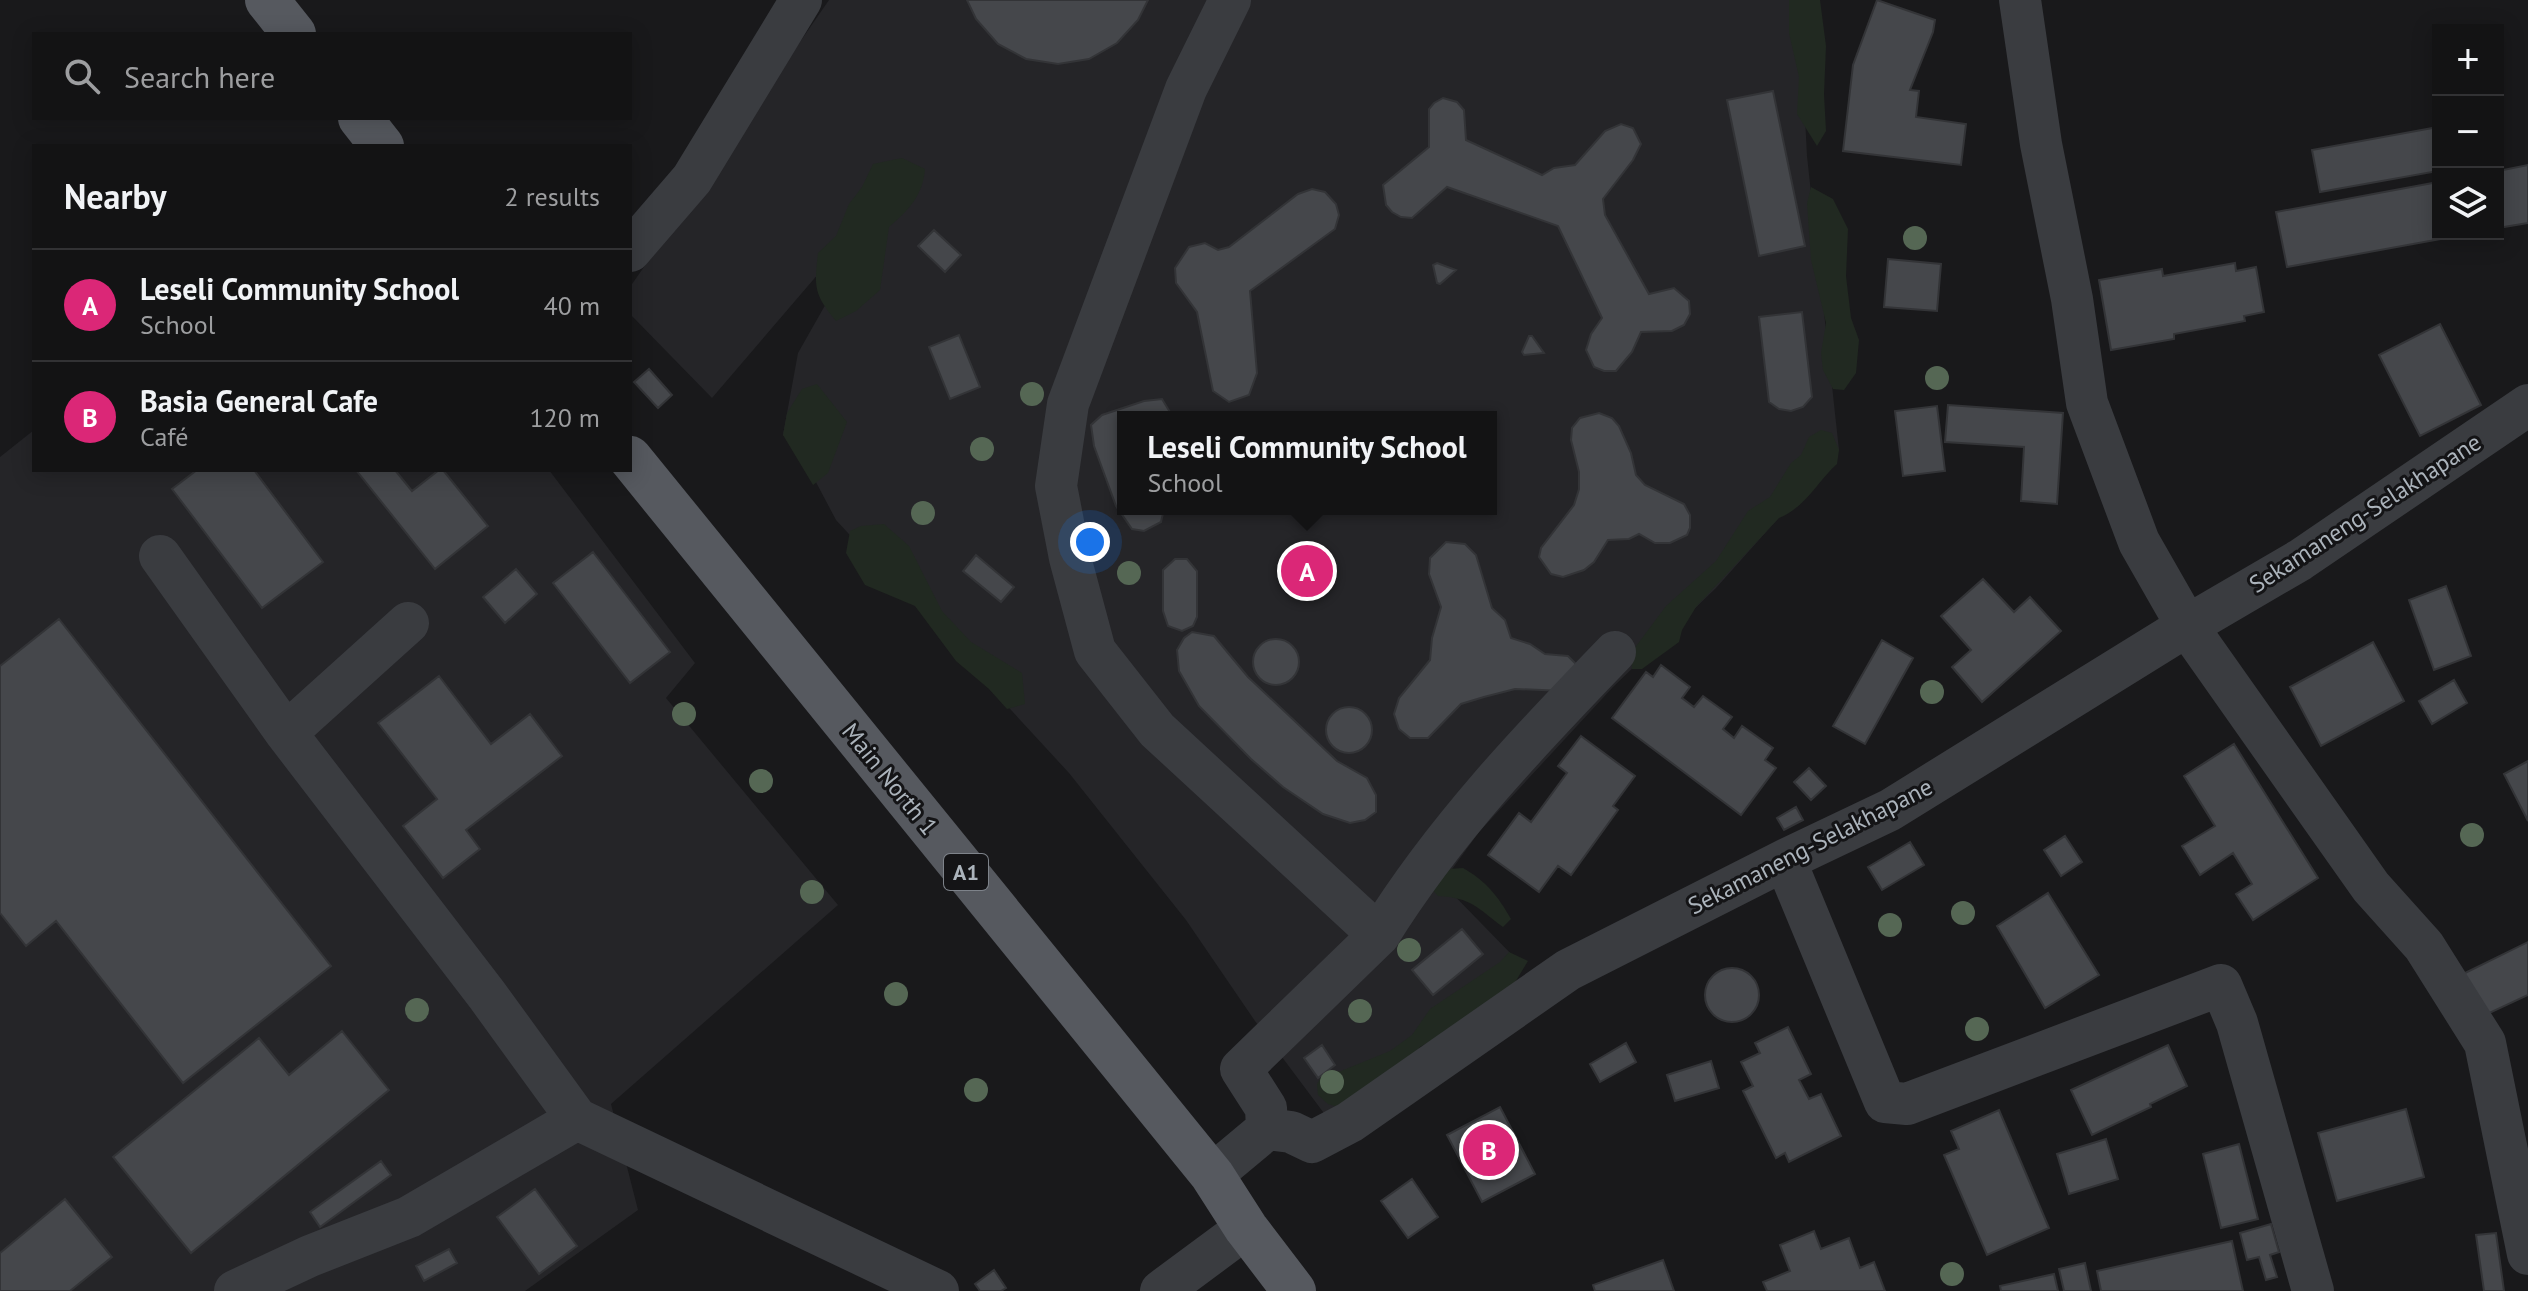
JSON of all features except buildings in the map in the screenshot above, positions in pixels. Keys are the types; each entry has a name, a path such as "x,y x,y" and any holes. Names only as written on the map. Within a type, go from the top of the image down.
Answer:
{"main road":[{"path":"267,0 292,32"},
{"path":"362,120 380,144"},
{"name":"Main North 1","path":"632,460 1212,1175 1246,1228 1294,1291"}],"street":[{"path":"632,249 692,179 801,0"},
{"path":"1230,0 1186,89 1068,404 1056,486 1070,558 1095,651 1157,730 1379,935"},
{"path":"2020,0 2041,144 2072,299 2087,403 2139,542 2187,626 2371,887 2424,946 2485,1043 2528,1254"},
{"name":"Sekamaneng-Selakhapane","path":"1267,1129 1291,1132 1312,1142 1350,1122 1568,970 1890,810 2187,626 2300,560 2528,405"},
{"path":"160,556 286,733 487,995 577,1119 938,1291"},
{"path":"286,733 408,623"},
{"path":"1212,1175 1267,1129 1266,1108 1241,1069 1379,935 1403,896 1519,751 1615,652"},
{"path":"1785,860 1885,1102 1907,1104 2221,985 2237,1023 2313,1291"},
{"path":"235,1291 310,1256 409,1217 577,1119"},
{"path":"1161,1291 1246,1228"}],"shaded area":[{"path":"829,0 1799,0 1807,156 1839,450 1716,588 1613,687 1479,832 1442,883 1517,960 1326,1116 1255,1021 1186,920 1069,773 836,520 799,450 783,435 798,353 891,189 712,398 632,316 632,284"},
{"path":"1789,0 1820,0 1826,46 1826,131 1817,146 1797,114 1799,77 1789,33"},
{"path":"902,158 925,169 924,178 914,201 889,227 880,290 856,311 836,321 817,290 818,253 836,236 849,204 862,187 873,164"},
{"path":"1811,187 1833,199 1848,229 1846,276 1851,318 1859,340 1856,373 1844,390 1833,389 1823,370 1821,353 1826,323 1811,260 1807,203"},
{"path":"817,384 847,422 828,473 813,485 783,435 787,413 802,389"},
{"path":"1821,430 1832,433 1839,450 1837,464 1804,501 1779,518 1696,607 1682,630 1679,642 1642,669 1632,669 1631,653 1666,606 1716,561 1748,511 1770,497 1791,463 1801,455 1809,437"},
{"path":"32,432 32,472 551,472 695,663 666,698 838,905 611,1104 638,1210 525,1291 0,1291 0,457"},
{"path":"884,524 909,546 942,611 971,642 1022,673 1025,704 1007,709 956,661 915,606 865,585 846,553 850,531 861,526"},
{"path":"1463,868 1485,884 1501,903 1511,919 1503,927 1466,901 1438,896 1426,883 1434,870"},
{"path":"1509,952 1528,961 1514,984 1449,1031 1420,1047 1403,1068 1338,1107 1328,1104 1318,1095 1317,1084 1323,1074 1341,1071 1390,1051 1412,1035 1430,1009 1500,962"}],"place":[{"name":"Leseli Community School","path":"1307,571"},
{"name":"Basia General Cafe","path":"1489,1150"}]}
